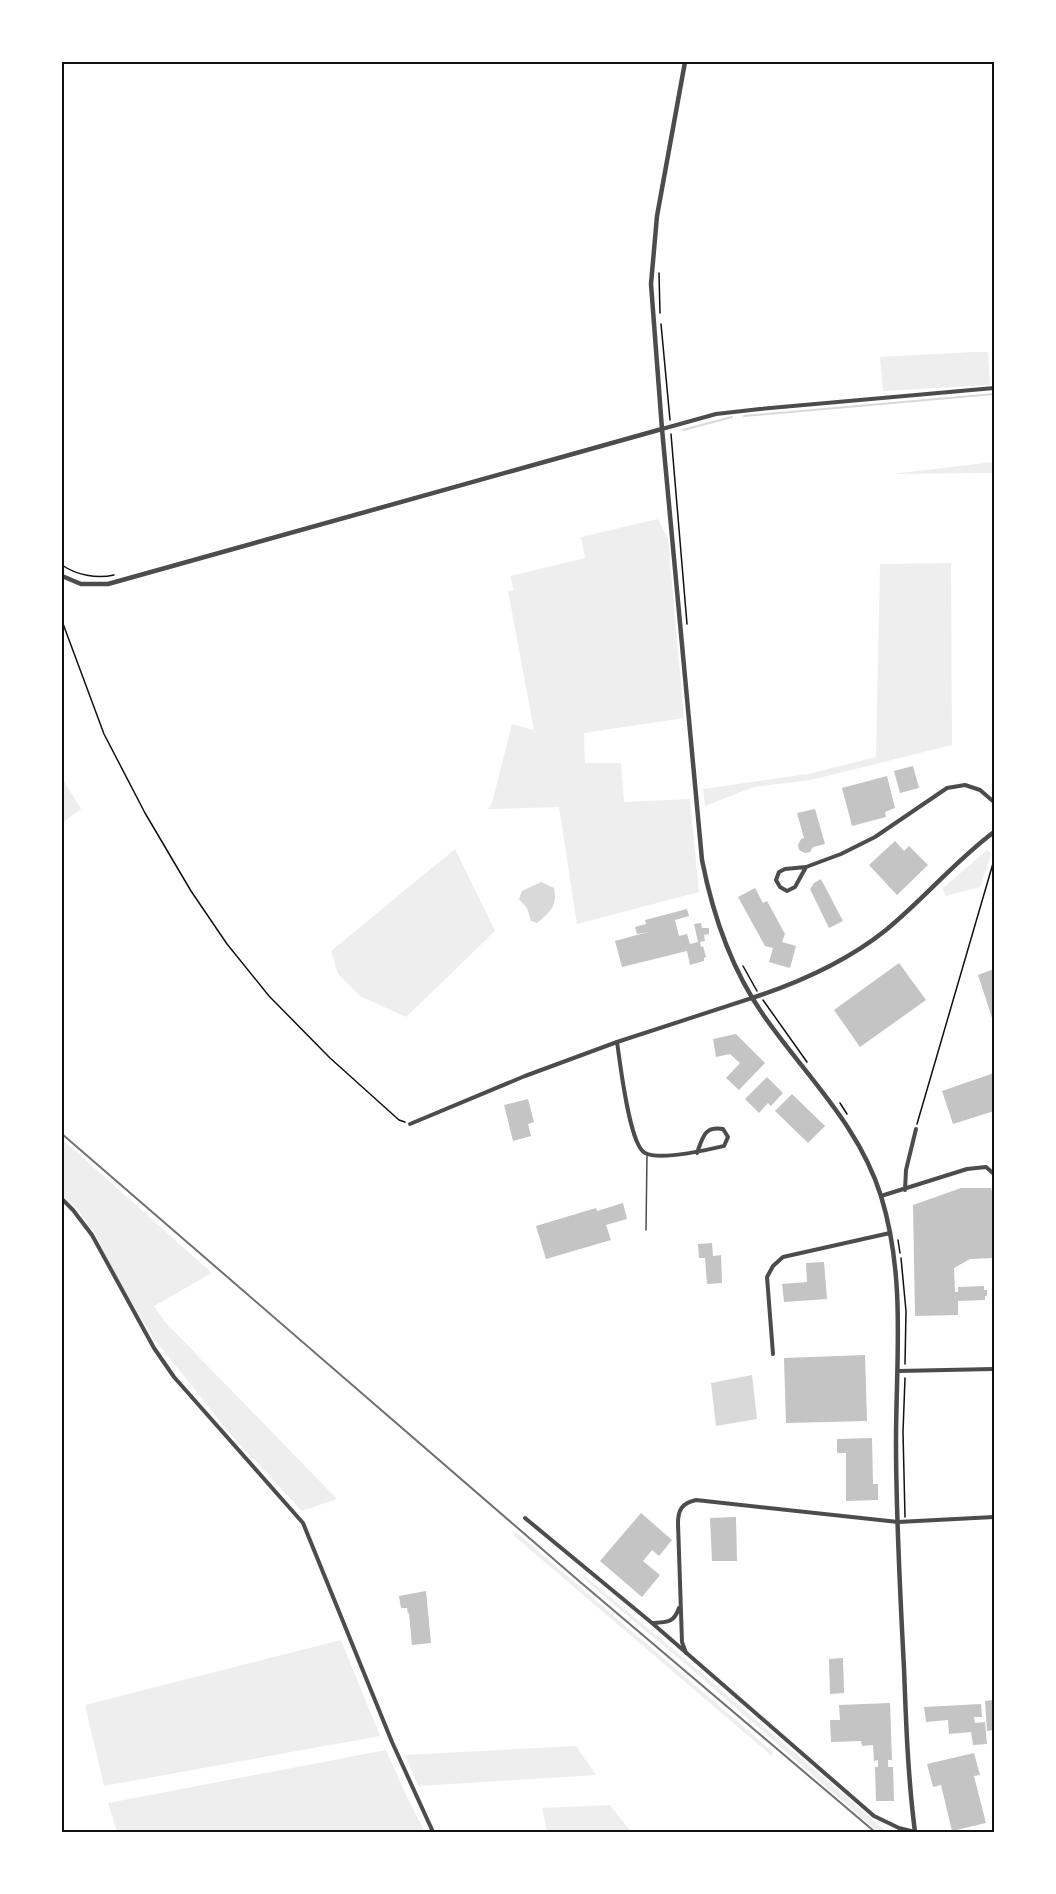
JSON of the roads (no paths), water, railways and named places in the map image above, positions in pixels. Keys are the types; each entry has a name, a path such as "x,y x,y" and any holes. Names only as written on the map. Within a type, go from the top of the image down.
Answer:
{"street":[{"path":"525,1518 652,1623 874,1816 915,1832 909,1772 898,1522 896,1442 898,1296 896,1264 890,1233 881,1196 857,1142 837,1110 782,1041 741,979 725,946 707,887 702,860 662,429 651,284 653,247 662,181 685,62"},
{"path":"62,576 81,584 118,582 716,414 994,388"},
{"path":"806,867 795,887 787,891 780,887 776,880 779,872 785,868 806,867 841,854 875,837 947,788 965,785 980,790 994,802"},
{"path":"410,1125 525,1076 617,1041 759,996 813,975 847,957 886,929 993,833"},
{"path":"993,833 994,840"},
{"path":"617,1041 625,1094 633,1133 639,1149 647,1154 659,1156 697,1153 724,1146 728,1137 723,1129 713,1127 706,1132 697,1153"},
{"path":"905,1190 906,1170 916,1128"},
{"path":"881,1196 967,1169 986,1167 994,1174"},
{"path":"62,1199 92,1235 149,1340 174,1377 303,1523 392,1742 433,1833"},
{"path":"773,1354 767,1277 773,1266 783,1257 890,1233"},
{"path":"898,1371 994,1369"},
{"path":"686,1653 682,1642 678,1513 681,1507 688,1502 696,1500 898,1522 994,1517"},
{"path":"652,1623 668,1622 676,1617 681,1604"}],"lane":[{"path":"646,1230 647,1154"}],"waterway":[{"path":"744,416 994,394"},
{"path":"683,430 732,417"}],"railway":[{"path":"62,1134 579,1581 875,1832"}]}
